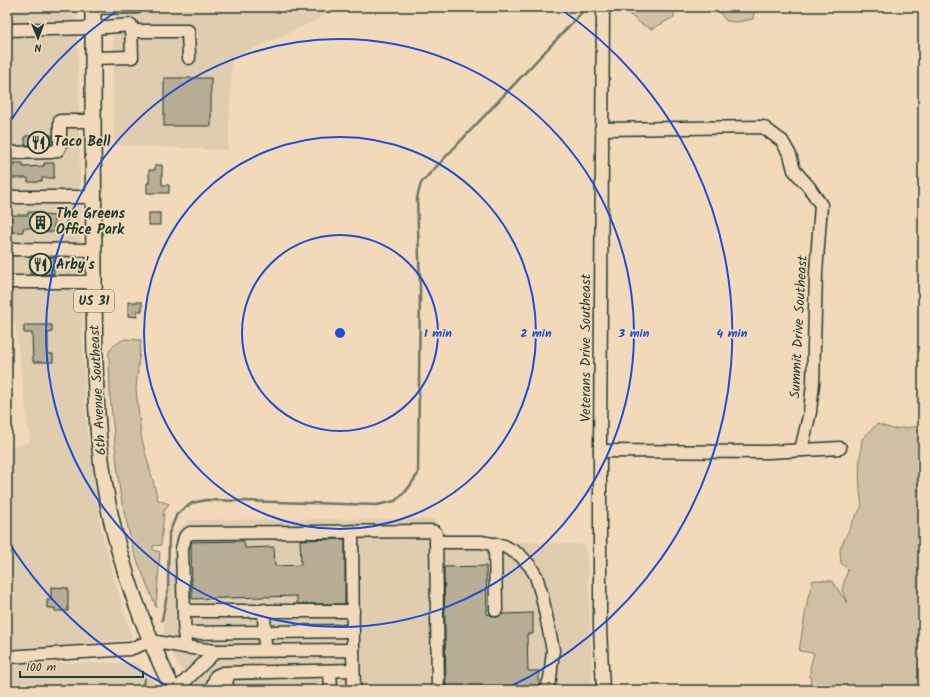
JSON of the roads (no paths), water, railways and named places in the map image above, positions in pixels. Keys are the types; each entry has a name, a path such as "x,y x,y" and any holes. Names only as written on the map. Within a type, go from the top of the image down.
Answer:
{"main road":[{"name":"6th Avenue Southeast","path":"92,7 94,282 98,432 106,491 118,549 151,641 173,690"}],"street":[{"path":"92,7 137,7"},
{"name":"Veterans Drive Southeast","path":"603,11 600,451 600,628 603,690"},
{"path":"7,30 92,28 131,25 132,57 93,58"},
{"path":"131,31 188,30 189,58"},
{"path":"7,153 52,152 58,150 60,146 60,121 93,121"},
{"name":"Summit Drive Southeast","path":"602,129 763,127 782,141 790,155 794,170 809,187 821,205 816,273 813,383 810,412 801,450"},
{"path":"7,197 94,197"},
{"path":"7,249 94,250"},
{"path":"7,282 94,282"},
{"path":"600,451 769,452 840,448"},
{"path":"352,531 354,690"},
{"path":"185,647 182,550 185,537 190,533 431,531 435,532 436,542 438,690"},
{"path":"436,542 481,542 504,546 520,555 530,566 536,576 542,596 552,650 550,679 546,690"},
{"path":"495,544 496,610"},
{"path":"264,610 265,650"},
{"path":"184,611 352,611"},
{"path":"184,633 353,631"},
{"path":"7,657 130,649 151,641 185,647 216,650 353,650"},
{"path":"176,690 216,650"},
{"path":"288,650 288,672"},
{"path":"215,690 214,685 218,674 353,670"},
{"path":"330,671 331,690"},
{"path":"228,690 226,682 229,673"}],"waterway":[{"path":"162,620 168,590 169,533 177,514 192,503 206,500 377,505 395,501 407,490 418,474 420,288 417,198 421,183 587,7"},
{"path":"140,690 145,679"}],"place":[{"name":"Taco Bell","path":"39,142"},
{"name":"The Greens Office Park","path":"41,222"},
{"name":"Arby's","path":"41,265"}]}
